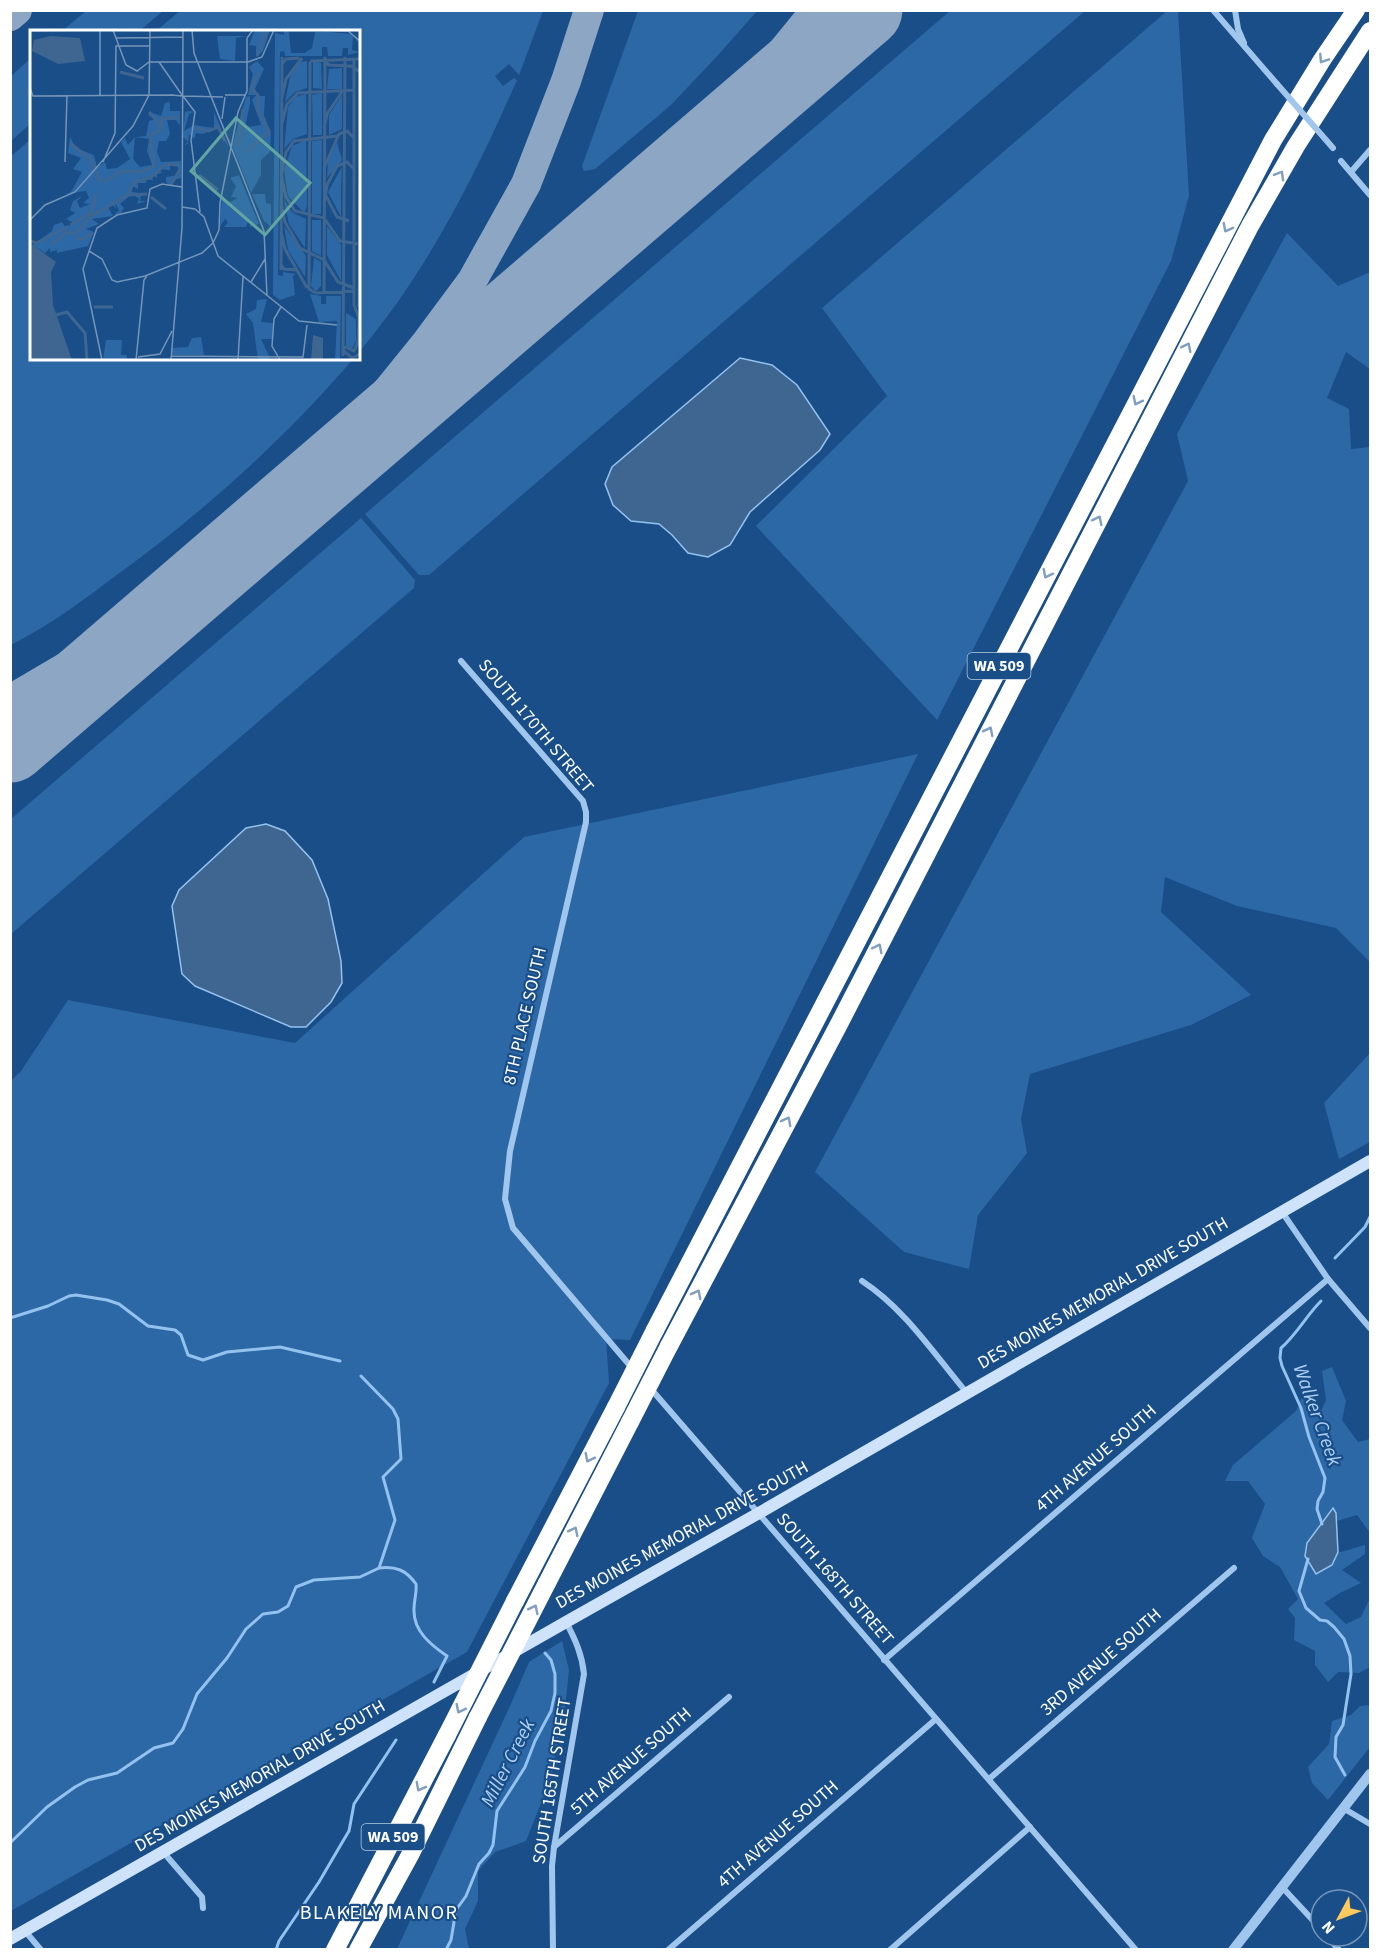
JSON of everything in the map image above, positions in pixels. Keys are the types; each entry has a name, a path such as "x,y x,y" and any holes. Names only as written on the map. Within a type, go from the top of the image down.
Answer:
{"highway":[{"name":"WA 509","path":"335,1946 447,1735 1273,140 1356,10"},
{"name":"WA 509","path":"358,1950 410,1855 478,1717 669,1346 838,1026 1250,226 1296,146 1371,32"},
{"path":"370,1950 396,1897 410,1855"}],"main road":[{"name":"DES MOINES MEMORIAL DRIVE SOUTH","path":"10,1939 759,1514 1371,1161"}],"street":[{"path":"1213,10 1333,148"},
{"path":"1235,10 1238,29 1247,49"},
{"path":"1351,172 1371,150"},
{"path":"1341,161 1371,195"},
{"name":"SOUTH 170TH STREET","path":"461,661 583,801 586,812"},
{"name":"8TH PLACE SOUTH","path":"586,812 586,822 510,1151 505,1199 513,1228 637,1373"},
{"path":"1281,1211 1328,1279 1371,1328"},
{"name":"4TH AVENUE SOUTH","path":"884,1660 1328,1279"},
{"path":"862,1281 895,1306 967,1393"},
{"name":"SOUTH 168TH STREET","path":"644,1382 1136,1950"},
{"name":"3RD AVENUE SOUTH","path":"989,1779 1234,1568"},
{"name":"SOUTH 165TH STREET","path":"553,1950 552,1866 554,1847 584,1674 578,1644 566,1622"},
{"name":"5TH AVENUE SOUTH","path":"554,1847 729,1697"},
{"name":"4TH AVENUE SOUTH","path":"668,1950 936,1719"},
{"path":"1233,1950 1371,1774"},
{"path":"1343,1808 1371,1824"},
{"path":"890,1950 1030,1827"},
{"path":"164,1853 202,1897 203,1908"},
{"path":"1282,1887 1309,1916"},
{"path":"25,1931 41,1950"}],"shaded area":[{"path":"86,10 163,11 140,30 63,30"},
{"path":"181,10 543,11 519,75 509,64 495,76 503,86 514,78 517,80 448,222 406,289 360,351 360,30 157,30"},
{"path":"951,10 1085,11 429,575 419,575 365,514"},
{"path":"638,11 757,11 671,105 595,169 584,171 582,166"},
{"path":"1167,11 1178,11 1189,196 1171,261 937,720 756,526 887,396 822,308"},
{"path":"30,59 30,124 11,141 11,76"},
{"path":"30,140 30,360 352,360 298,420 268,449 176,530 86,598 50,623 11,645 10,157"},
{"path":"1287,233 1338,286 1370,272 1370,369 1346,352 1327,398 1349,409 1351,449 1370,447 1370,962 1336,928 1237,906 1165,877 1161,912 1251,995 1191,1025 1030,1074 1021,1119 1027,1153 978,1215 969,1269 904,1252 815,1172 1188,481 1177,434"},
{"path":"740,358 772,365 797,385 830,434 820,450 750,512 730,545 708,557 688,553 659,524 631,521 613,505 605,484 612,467"},
{"path":"361,518 415,580 414,588 11,934 11,819"},
{"path":"918,754 630,1340 606,1339 609,1383 467,1652 11,1911 11,1081 21,1071 68,1000 295,1043 524,837"},
{"path":"266,824 285,831 312,860 328,899 341,961 342,983 331,1002 306,1027 291,1027 195,986 182,974 172,906 179,890 246,828"},
{"path":"1370,1053 1370,1142 1339,1159 1324,1103"},
{"path":"1332,1367 1346,1401 1342,1420 1358,1442 1370,1439 1370,1533 1357,1515 1330,1523 1318,1549 1341,1552 1365,1545 1365,1554 1342,1570 1361,1583 1324,1603 1346,1624 1361,1617 1370,1598 1370,1667 1359,1673 1338,1672 1328,1682 1315,1665 1315,1651 1294,1640 1295,1618 1288,1609 1298,1599 1280,1567 1263,1556 1252,1538 1265,1504 1248,1481 1225,1481 1233,1465 1296,1411 1304,1392 1321,1411 1326,1400 1322,1371"},
{"path":"1333,1508 1336,1513 1338,1552 1332,1565 1316,1574 1305,1556 1307,1543"},
{"path":"562,1641 569,1670 565,1708 551,1778 526,1841 495,1852 478,1871 478,1901 465,1929 469,1949 397,1949 529,1662"},
{"path":"1370,1705 1370,1747 1328,1800 1312,1783 1308,1767 1329,1744 1332,1721 1351,1715 1360,1706"}],"waterway":[{"name":"Walker Creek","path":"1335,1258 1365,1227 1370,1217"},
{"name":"Miller Creek","path":"10,1318 76,1295 119,1304 148,1326 175,1330 181,1335 188,1355 203,1360 227,1352 280,1347 340,1361"},
{"name":"Walker Creek","path":"1321,1301 1281,1348 1280,1358 1301,1408 1309,1437 1325,1478 1317,1509 1322,1524"},
{"name":"Miller Creek","path":"361,1376 393,1409 398,1419 401,1459 383,1477 395,1520 379,1568 400,1570 416,1584 414,1609 416,1624 424,1637 447,1656 434,1682"},
{"name":"Walker Creek","path":"1308,1559 1299,1591 1306,1608 1320,1620 1327,1621 1334,1627 1344,1639 1350,1656 1351,1674 1343,1725 1336,1737 1335,1757 1345,1775"},
{"path":"10,1843 47,1807 75,1787 88,1780 117,1773 154,1748 173,1743 183,1729 197,1694 227,1658 246,1629 263,1614 278,1612 288,1606 296,1587 314,1580 360,1577 379,1568"},
{"name":"Miller Creek","path":"446,1950 451,1940 456,1910 466,1896 479,1864 493,1845 497,1811 525,1767 535,1741 551,1711 555,1693 555,1674 551,1660 545,1653"},
{"path":"276,1950 279,1941 319,1882 349,1831 354,1804 396,1740"}],"taxiway":[{"path":"10,16 17,10"},
{"path":"251,538 371,411 472,281 526,184 566,81 589,10"},
{"path":"662,185 763,75 816,10"},
{"path":"10,700 78,660 208,576"}],"runway":[{"path":"10,745 865,10"}],"district":[{"name":"BLAKELY MANOR","path":"379,1913"}]}
